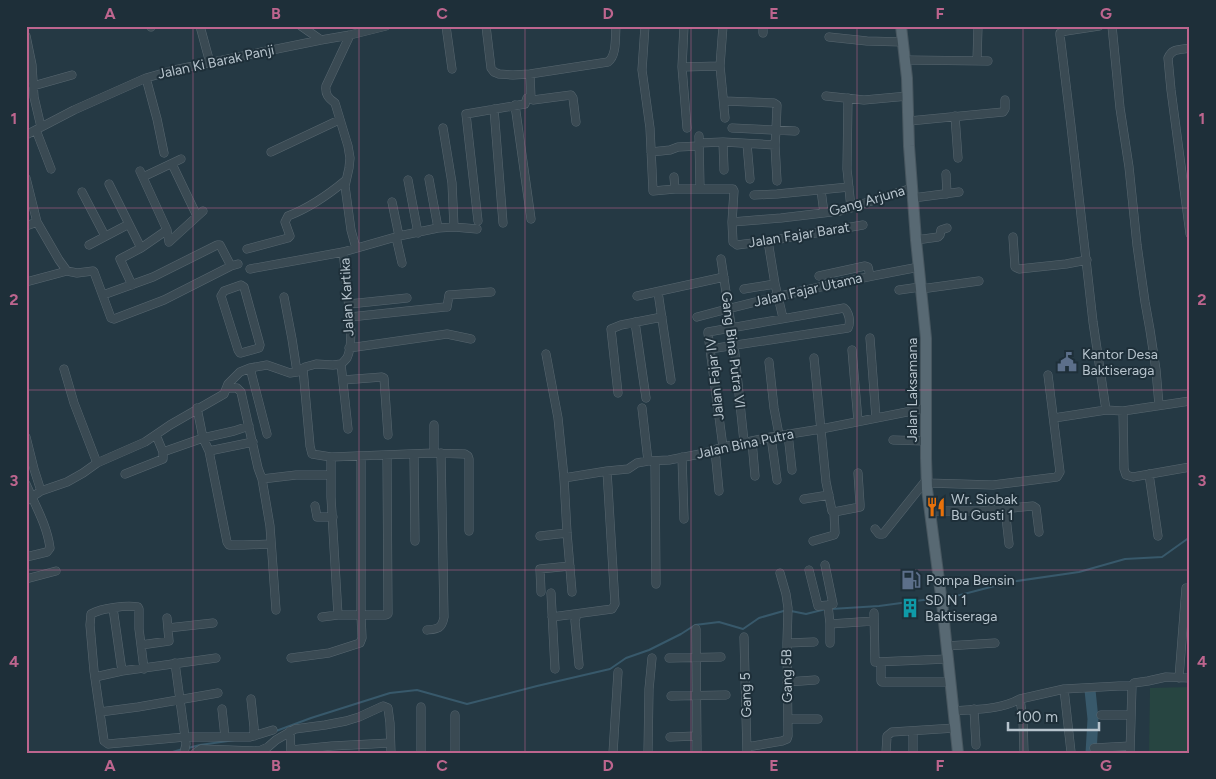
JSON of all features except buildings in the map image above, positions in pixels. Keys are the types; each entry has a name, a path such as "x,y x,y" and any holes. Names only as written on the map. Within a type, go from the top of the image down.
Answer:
{"main road":[{"name":"Jalan Laksamana","path":"901,26 908,96 918,267 926,338 927,481 958,753"}],"street":[{"path":"200,26 210,63"},
{"path":"301,26 321,40"},
{"name":"Jalan Ki Barak Panji","path":"26,135 74,110 146,78 174,70 386,26"},
{"path":"446,26 452,69"},
{"path":"486,26 491,68 499,74 513,75 608,62 613,57 616,26"},
{"path":"645,26 642,70 650,128 653,191 731,188 734,190 732,222 824,213"},
{"path":"684,26 682,67 686,128"},
{"path":"723,26 720,66 725,118"},
{"path":"977,61 978,26"},
{"path":"1099,26 1066,31 1060,33 1060,35 1093,322 1106,410"},
{"path":"1112,26 1120,108 1145,302 1155,362 1159,405"},
{"name":"Jalan Kartika","path":"341,364 347,358 350,348 350,317 343,252 356,248 347,206 345,186 350,158 348,146 335,103 326,94 326,86 350,35"},
{"path":"26,36 32,65 38,128 50,169"},
{"path":"828,37 903,42"},
{"path":"1190,48 1173,50 1168,58 1190,234"},
{"path":"905,60 988,61"},
{"path":"682,67 720,66"},
{"path":"530,74 531,97"},
{"path":"33,86 72,75"},
{"path":"146,78 164,154"},
{"path":"531,97 533,100 571,95 576,122"},
{"path":"826,96 864,100 908,96"},
{"path":"356,248 438,228 477,225 466,114 525,104 527,98 531,97"},
{"path":"848,98 847,169 851,208"},
{"path":"909,121 1003,112 1005,109 1004,100"},
{"path":"724,101 776,104 778,107 775,146 777,181"},
{"path":"515,105 531,219"},
{"path":"494,109 503,224"},
{"path":"955,116 958,158"},
{"path":"272,152 340,120"},
{"path":"443,128 452,183 454,227"},
{"path":"732,128 795,131"},
{"path":"651,152 670,150 678,146 699,142 775,146"},
{"path":"699,142 700,189"},
{"path":"722,142 724,170"},
{"path":"747,144 750,179"},
{"path":"172,164 200,214 169,242 167,230 141,174 172,164 181,159"},
{"path":"946,174 947,194"},
{"path":"674,177 675,190"},
{"path":"26,178 29,200 37,222 67,271"},
{"path":"429,178 438,228"},
{"path":"247,249 288,238 290,234 285,222 288,216 321,200 346,180"},
{"path":"408,180 418,233"},
{"path":"109,184 141,248"},
{"path":"821,190 849,187"},
{"name":"Gang Arjuna","path":"754,195 821,190 824,213 913,193 947,194 959,192"},
{"path":"82,192 105,236"},
{"path":"392,202 402,263"},
{"path":"26,226 37,222"},
{"name":"Jalan Fajar Barat","path":"732,222 733,242 738,245 863,225"},
{"path":"89,245 129,224"},
{"path":"916,240 938,237 941,230 946,228"},
{"path":"132,284 120,259 152,242 167,230"},
{"path":"1013,237 1014,267 1019,269 1086,260"},
{"path":"768,241 783,318"},
{"path":"26,282 67,271 77,273 92,271 111,318 114,319 164,300 235,265 220,246 217,245 153,277 103,295"},
{"path":"250,269 343,252"},
{"name":"Gang Bina Putra VI","path":"721,259 748,442 755,476"},
{"path":"819,276 865,266 868,267 870,276"},
{"name":"Jalan Fajar Utama","path":"697,317 728,308 918,267"},
{"path":"637,296 724,277"},
{"path":"899,290 979,281"},
{"path":"744,289 775,284"},
{"path":"241,285 244,287 260,345 258,348 249,350 241,353 238,350 222,296 224,291 241,285"},
{"path":"350,317 445,307 448,305 449,295 491,292"},
{"path":"658,292 671,380"},
{"path":"284,297 300,370 312,454 331,457 438,453 465,454 469,459 469,531"},
{"path":"349,304 407,298"},
{"path":"710,349 848,328 849,324 848,313 844,308 732,328"},
{"path":"618,393 610,332 612,328 662,317"},
{"path":"635,322 646,398"},
{"name":"Jalan Fajar IV","path":"718,491 719,449 708,333 732,328"},
{"path":"350,348 447,334 471,339"},
{"path":"870,338 876,418"},
{"path":"249,350 267,434"},
{"path":"852,350 858,421"},
{"path":"546,354 558,418 572,592"},
{"path":"813,541 836,533 834,512 832,511 829,495 814,358"},
{"path":"769,362 774,408 784,435 792,470"},
{"path":"30,499 41,491 67,482 97,463 145,442 197,408 224,394 227,386 240,372 252,368 266,365 286,372 300,370 316,364 341,364 348,429"},
{"path":"64,369 77,412 97,463"},
{"path":"875,529 880,534 883,534 927,481 992,485 1057,477 1060,472 1048,375"},
{"path":"343,380 384,378 388,435"},
{"path":"227,386 237,388 242,392 262,479 272,544 276,610"},
{"path":"1054,418 1106,410 1123,411 1190,401"},
{"path":"197,408 209,451 228,544 237,546 272,544"},
{"path":"642,408 652,461 656,584"},
{"name":"Jalan Bina Putra","path":"564,478 628,469 637,463 682,458 771,437 927,408"},
{"path":"1123,411 1126,475 1133,477 1190,467"},
{"path":"427,630 437,629 441,626 444,617 438,453 434,425"},
{"path":"163,452 204,438 249,426"},
{"path":"125,474 163,459 163,452 156,435"},
{"path":"26,437 41,491"},
{"path":"771,437 777,480"},
{"path":"892,440 904,439 926,442"},
{"path":"209,451 253,442"},
{"path":"414,454 415,540"},
{"path":"322,616 388,614 387,455"},
{"path":"291,658 329,653 360,643 362,638 360,456"},
{"path":"331,457 332,517 338,615"},
{"path":"682,458 684,519"},
{"path":"552,617 612,609 615,604 607,471"},
{"path":"834,512 860,507 858,473"},
{"path":"1149,474 1158,536"},
{"path":"262,479 331,475"},
{"path":"26,484 30,499 42,520 50,548 46,552 26,557"},
{"path":"804,499 829,495"},
{"path":"315,506 317,517 332,517"},
{"path":"930,511 979,511 1034,506 1036,508 1039,532"},
{"path":"1005,508 1010,544"},
{"path":"540,536 567,533"},
{"path":"809,570 818,606 833,604 824,565"},
{"path":"541,592 540,569 570,566"},
{"path":"26,579 56,571"},
{"name":"Gang 5B","path":"747,750 787,739 787,610 786,594 780,573"},
{"path":"1180,678 1186,588"},
{"path":"552,593 555,669"},
{"path":"828,605 830,643"},
{"path":"144,669 138,607 131,606 93,612 90,616 90,626 95,677 104,741 108,744 250,737 273,730"},
{"path":"113,608 122,672"},
{"path":"577,614 575,621 579,665"},
{"path":"830,624 874,617 874,660 876,662 948,659"},
{"path":"141,645 169,641 167,618"},
{"path":"168,628 213,623"},
{"path":"696,629 697,753"},
{"name":"Gang 5","path":"744,637 747,750"},
{"path":"787,643 814,642"},
{"path":"946,646 994,643"},
{"path":"669,658 721,657"},
{"path":"95,677 216,658"},
{"path":"648,753 649,689 652,658"},
{"path":"881,662 882,682 950,682"},
{"path":"175,663 181,699 185,740 184,753"},
{"path":"613,753 618,672"},
{"path":"954,711 998,707 1020,699 1064,689 1132,686 1134,683 1166,677 1190,678"},
{"path":"787,682 815,680"},
{"path":"1094,748 1130,750 1132,686"},
{"path":"1064,689 1070,752"},
{"path":"100,712 218,693"},
{"path":"671,696 726,695"},
{"path":"251,699 254,736"},
{"path":"1020,699 1024,752"},
{"path":"195,753 201,749 268,750 276,740 295,729 325,725 359,717 386,707 390,715 391,753"},
{"path":"421,707 421,753"},
{"path":"222,709 225,737"},
{"path":"974,709 976,745"},
{"path":"455,715 455,753"},
{"path":"1100,715 1130,715"},
{"path":"788,720 818,719"},
{"path":"886,753 890,733 955,728"},
{"path":"290,731 291,751 332,746 390,743"},
{"path":"912,753 913,731"},
{"path":"670,737 696,736"}],"green space":[{"path":"1190,687 1190,753 1149,753 1150,688"}],"waterway":[{"path":"945,597 1010,582 1079,572 1125,559 1162,557 1190,537"},
{"path":"831,609 879,606 938,598"},
{"path":"791,611 806,614 826,609"},
{"path":"276,731 390,693 417,690 467,704 610,669 626,658 649,650 695,625 719,622 743,629 759,618 787,610"},
{"path":"1090,690 1093,719 1091,753"},
{"path":"188,748 235,740"},
{"path":"169,753 183,749"}],"place":[{"name":"Kantor Desa Baktiseraga","path":"1067,362"},
{"name":"Wr. Siobak Bu Gusti 1","path":"936,507"},
{"name":"Pompa Bensin","path":"911,580"},
{"name":"SD N 1 Baktiseraga","path":"910,608"}]}
